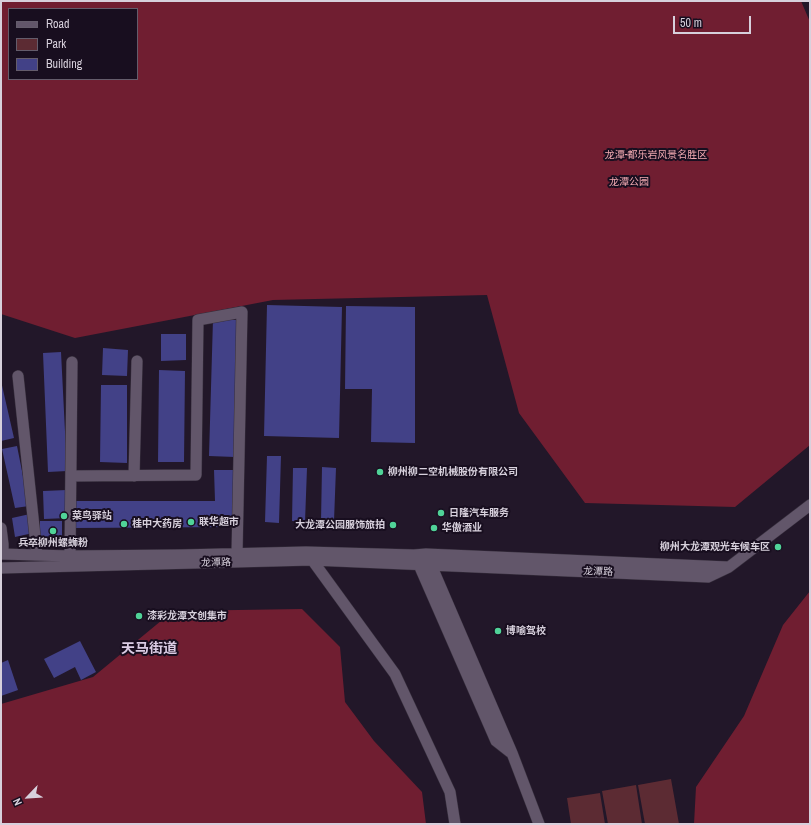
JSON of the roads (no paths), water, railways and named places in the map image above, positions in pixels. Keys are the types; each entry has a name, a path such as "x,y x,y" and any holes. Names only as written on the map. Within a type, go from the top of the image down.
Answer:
{"street":[{"path":"71,476 196,475 198,320 242,312 237,554"},
{"path":"134,476 137,361"},
{"path":"70,556 72,362"},
{"path":"18,376 37,555"},
{"name":"龙潭路","path":"416,560 426,554 464,561 708,577 730,567 810,505"},
{"path":"1,528 3,544 2,554"},
{"name":"龙潭路","path":"2,554 70,556 237,554 416,560 431,565 464,561"},
{"path":"426,554 512,753 539,824"},
{"path":"309,556 396,674 450,792 455,824"},
{"name":"龙潭路","path":"1,568 309,556"},
{"path":"416,560 496,741 512,753"}],"place":[{"name":"柳州柳二空机械股份有限公司","path":"380,472"},
{"name":"日隆汽车服务","path":"441,513"},
{"name":"菜鸟驿站","path":"64,516"},
{"name":"联华超市","path":"191,522"},
{"name":"桂中大药房","path":"124,524"},
{"name":"大龙潭公园服饰旅拍","path":"393,525"},
{"name":"华傲酒业","path":"434,528"},
{"name":"兵卒柳州螺蛳粉","path":"53,531"},
{"name":"柳州大龙潭观光车候车区","path":"778,547"},
{"name":"漆彩龙潭文创集市","path":"139,616"},
{"name":"博喻驾校","path":"498,631"}],"district":[{"name":"天马街道","path":"149,649"}],"park label":[{"name":"龙潭-都乐岩风景名胜区","path":"656,155"},
{"name":"龙潭公园","path":"629,182"}]}
